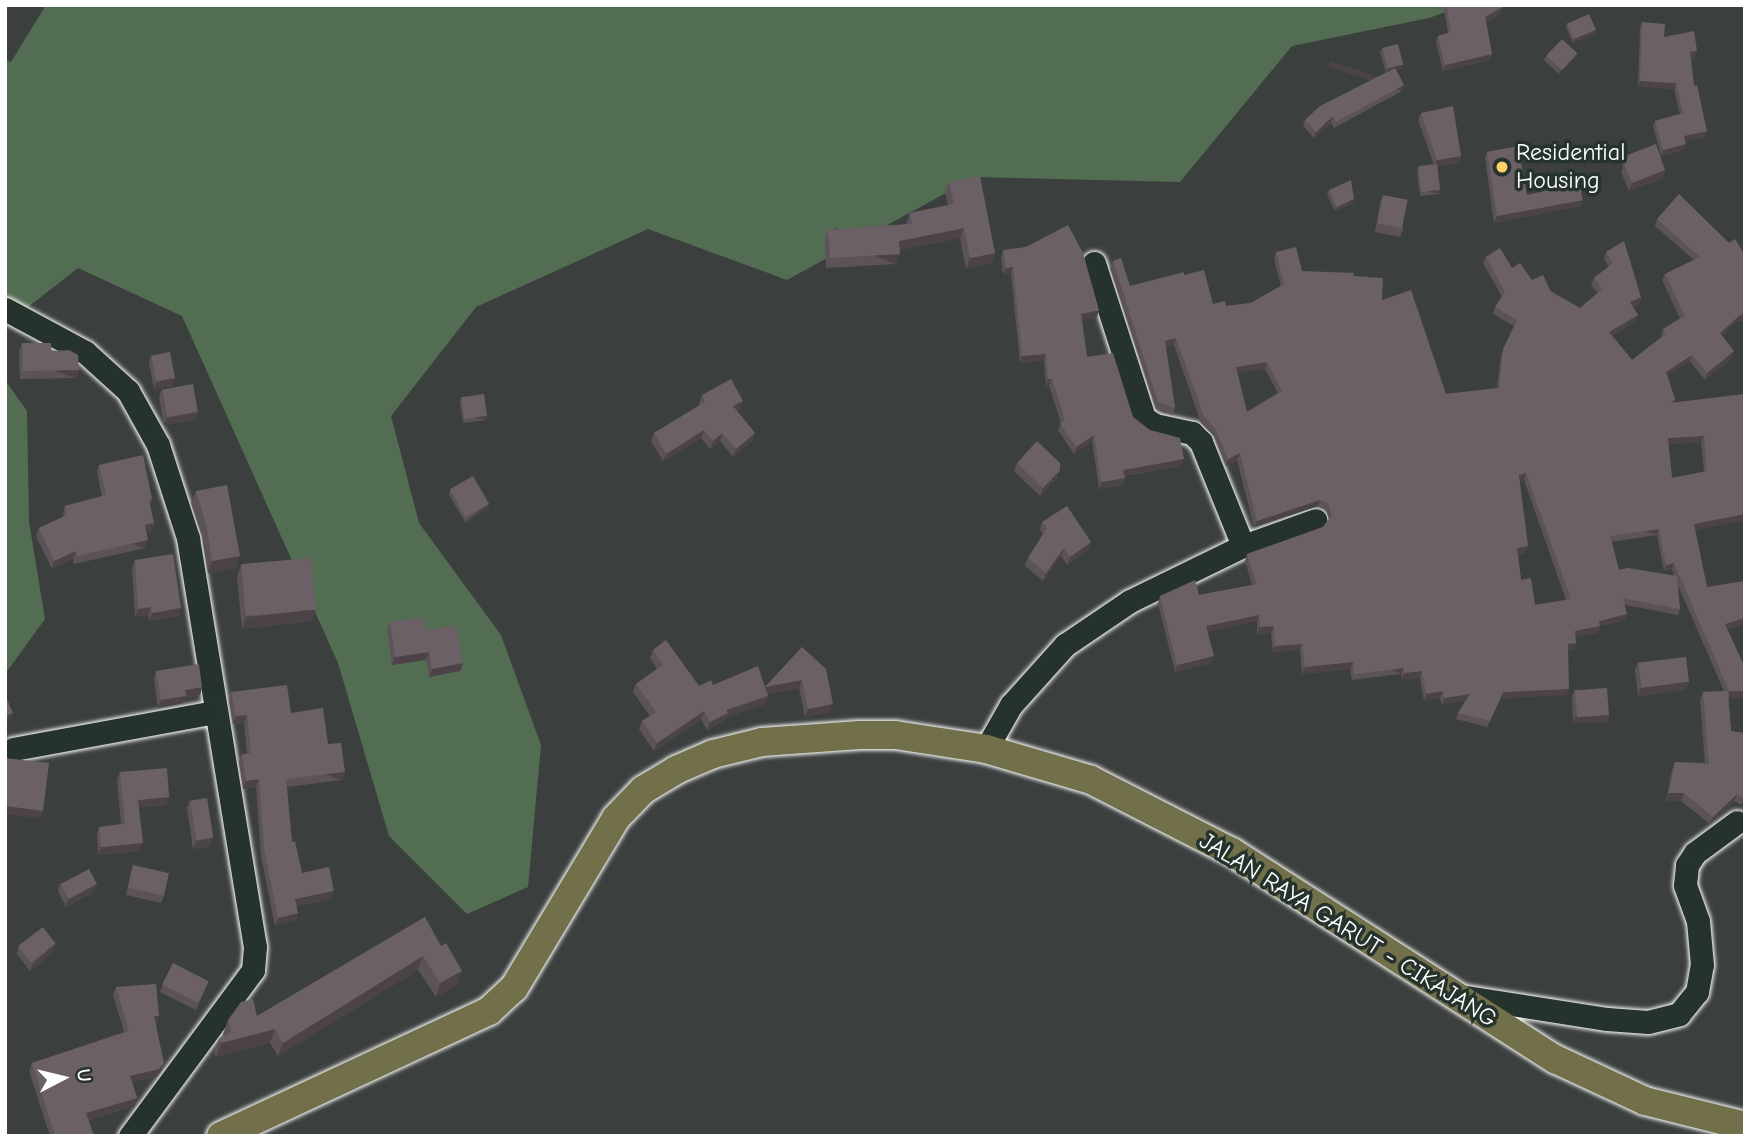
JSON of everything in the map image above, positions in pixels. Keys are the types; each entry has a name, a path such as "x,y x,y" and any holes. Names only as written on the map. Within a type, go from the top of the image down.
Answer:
{"main road":[{"name":"JALAN RAYA GARUT - CIKAJANG","path":"221,1136 489,1011 514,988 616,818 643,790 676,770 738,748 806,737 895,735 986,749 1091,780 1232,852 1555,1059 1645,1101 1745,1126"}],"street":[{"path":"1094,263 1144,418 1156,425 1192,433 1201,442 1242,546"},
{"path":"5,309 85,352 128,391 158,445 188,538 255,960 253,970 130,1136"},
{"path":"986,749 1011,705 1065,645 1130,601 1242,546 1316,520"},
{"path":"13,750 214,712"},
{"path":"1454,995 1607,1019 1648,1022 1679,1014 1697,992 1702,965 1698,921 1685,885 1687,865 1695,853 1737,821"}],"green space":[{"path":"46,5 1465,5 1429,18 1292,46 1180,182 975,177 787,280 648,229 476,307 391,416 419,523 501,635 541,745 528,887 467,914 389,836 338,663 182,316 78,268 5,325 5,60 11,62"},
{"path":"5,380 27,411 29,522 45,619 5,674"}],"building":[{"path":"1446,5 1502,5 1503,7 1485,17 1492,54 1445,65 1438,36 1451,32"},
{"path":"1589,14 1596,30 1574,39 1567,24"},
{"path":"1642,22 1665,24 1664,37 1694,31 1697,51 1690,52 1694,86 1697,85 1707,131 1684,136 1686,144 1663,150 1655,121 1683,113 1676,83 1640,81"},
{"path":"1562,39 1577,53 1562,70 1546,56"},
{"path":"1398,44 1403,64 1388,68 1382,48"},
{"path":"1395,68 1404,85 1336,122 1333,116 1316,132 1305,120 1320,106"},
{"path":"1453,106 1461,156 1437,160 1421,113"},
{"path":"1656,144 1665,170 1632,183 1624,164 1627,163 1625,156"},
{"path":"1518,146 1527,195 1579,183 1583,200 1497,216 1487,152"},
{"path":"1437,164 1440,190 1421,192 1418,166"},
{"path":"980,176 995,253 970,258 964,228 899,241 900,254 830,258 828,230 912,224 910,213 954,204 949,182"},
{"path":"1351,180 1354,199 1337,207 1329,190"},
{"path":"1679,194 1729,243 1735,239 1745,255 1745,314 1740,315 1720,333 1734,351 1707,373 1692,355 1666,372 1675,399 1670,403 1745,394 1745,514 1694,524 1707,587 1745,581 1745,618 1725,624 1745,668 1745,691 1729,691 1674,563 1666,565 1659,529 1610,536 1619,570 1628,568 1677,576 1680,609 1623,598 1627,614 1599,621 1600,626 1575,631 1576,643 1568,644 1569,689 1503,692 1490,721 1458,713 1470,694 1444,698 1443,691 1426,694 1422,671 1404,673 1404,668 1354,674 1353,662 1305,667 1302,644 1275,646 1274,626 1260,627 1259,615 1206,626 1214,656 1177,665 1160,596 1195,580 1199,595 1257,584 1247,554 1323,527 1332,515 1328,503 1320,500 1257,521 1240,453 1228,459 1216,430 1204,416 1176,338 1165,341 1175,408 1158,402 1113,261 1121,258 1130,286 1184,272 1184,275 1204,270 1213,304 1225,301 1226,306 1251,303 1284,284 1276,252 1296,247 1302,271 1354,273 1353,276 1383,278 1382,300 1411,290 1446,394 1499,388 1503,349 1517,320 1495,307 1505,292 1486,257 1500,248 1512,268 1520,263 1532,280 1543,275 1551,292 1580,308 1602,289 1594,278 1613,263 1606,252 1624,241 1641,297 1630,302 1638,315 1609,332 1632,360 1666,334 1663,329 1685,316 1665,274 1700,257 1657,219","holes":["1267,362 1282,391 1247,412 1236,367","1704,436 1707,471 1672,478 1668,438","1526,473 1571,599 1535,605 1531,578 1521,580 1517,548 1528,546 1519,475"]},
{"path":"1383,195 1408,200 1402,228 1377,223"},
{"path":"1068,225 1083,253 1099,310 1081,314 1087,357 1113,353 1133,417 1150,430 1180,438 1184,459 1123,470 1125,478 1101,482 1094,435 1076,447 1060,423 1065,420 1052,379 1048,379 1046,354 1022,356 1013,267 1006,268 1003,250 1026,247"},
{"path":"22,343 51,343 51,351 69,350 78,355 79,370 23,371"},
{"path":"170,352 175,378 156,381 151,356"},
{"path":"731,379 743,401 733,406 755,433 736,449 722,433 713,441 704,430 666,454 654,433 705,402 702,395"},
{"path":"193,384 198,412 167,417 162,389"},
{"path":"484,394 487,416 464,419 461,397"},
{"path":"1037,441 1060,463 1060,470 1043,488 1017,463"},
{"path":"143,455 154,523 145,525 148,540 77,556 76,551 54,561 39,528 67,515 65,506 106,495 99,465"},
{"path":"473,476 489,504 466,517 450,490"},
{"path":"227,485 240,556 212,561 206,524 196,491"},
{"path":"1067,506 1091,542 1070,557 1064,548 1046,573 1028,558 1047,528 1042,522"},
{"path":"173,554 181,608 152,613 151,607 138,609 135,560"},
{"path":"311,558 316,610 246,616 241,564"},
{"path":"423,617 425,631 456,625 463,663 432,669 429,652 395,657 390,622"},
{"path":"666,640 699,686 711,680 713,685 758,666 768,696 726,710 728,713 710,722 704,711 657,743 642,721 656,712 636,684 663,665 653,650"},
{"path":"802,647 826,669 833,704 808,709 802,680 765,687"},
{"path":"1686,657 1689,682 1641,688 1638,663"},
{"path":"199,664 202,687 185,690 186,696 161,700 156,671"},
{"path":"287,685 291,713 323,708 328,744 341,743 345,772 286,779 292,842 295,841 302,873 329,867 334,891 295,899 298,913 278,918 264,848 259,779 246,781 242,754 251,753 247,715 236,716 231,692"},
{"path":"1607,688 1609,715 1577,717 1575,690"},
{"path":"1728,691 1731,731 1745,733 1745,796 1744,798 1737,794 1713,817 1684,793 1669,793 1675,762 1709,764 1703,692"},
{"path":"5,695 13,713 5,716"},
{"path":"5,758 49,763 43,811 5,806"},
{"path":"167,768 169,797 138,800 143,843 101,847 99,827 125,824 120,772"},
{"path":"207,798 213,838 196,840 190,801"},
{"path":"133,865 169,873 164,896 128,887"},
{"path":"89,869 97,884 69,899 61,884"},
{"path":"425,917 441,946 446,943 462,971 440,983 423,956 283,1043 275,1029 221,1043 219,1039 231,1032 228,1020 241,1002 253,999 257,1016"},
{"path":"43,927 56,944 31,962 18,946"},
{"path":"173,963 209,981 198,1003 162,984"},
{"path":"156,984 159,1016 154,1016 164,1063 159,1069 130,1076 137,1098 86,1113 94,1136 55,1136 32,1063 129,1031 116,987"}],"place":[{"name":"Residential Housing","path":"1502,167"}]}
